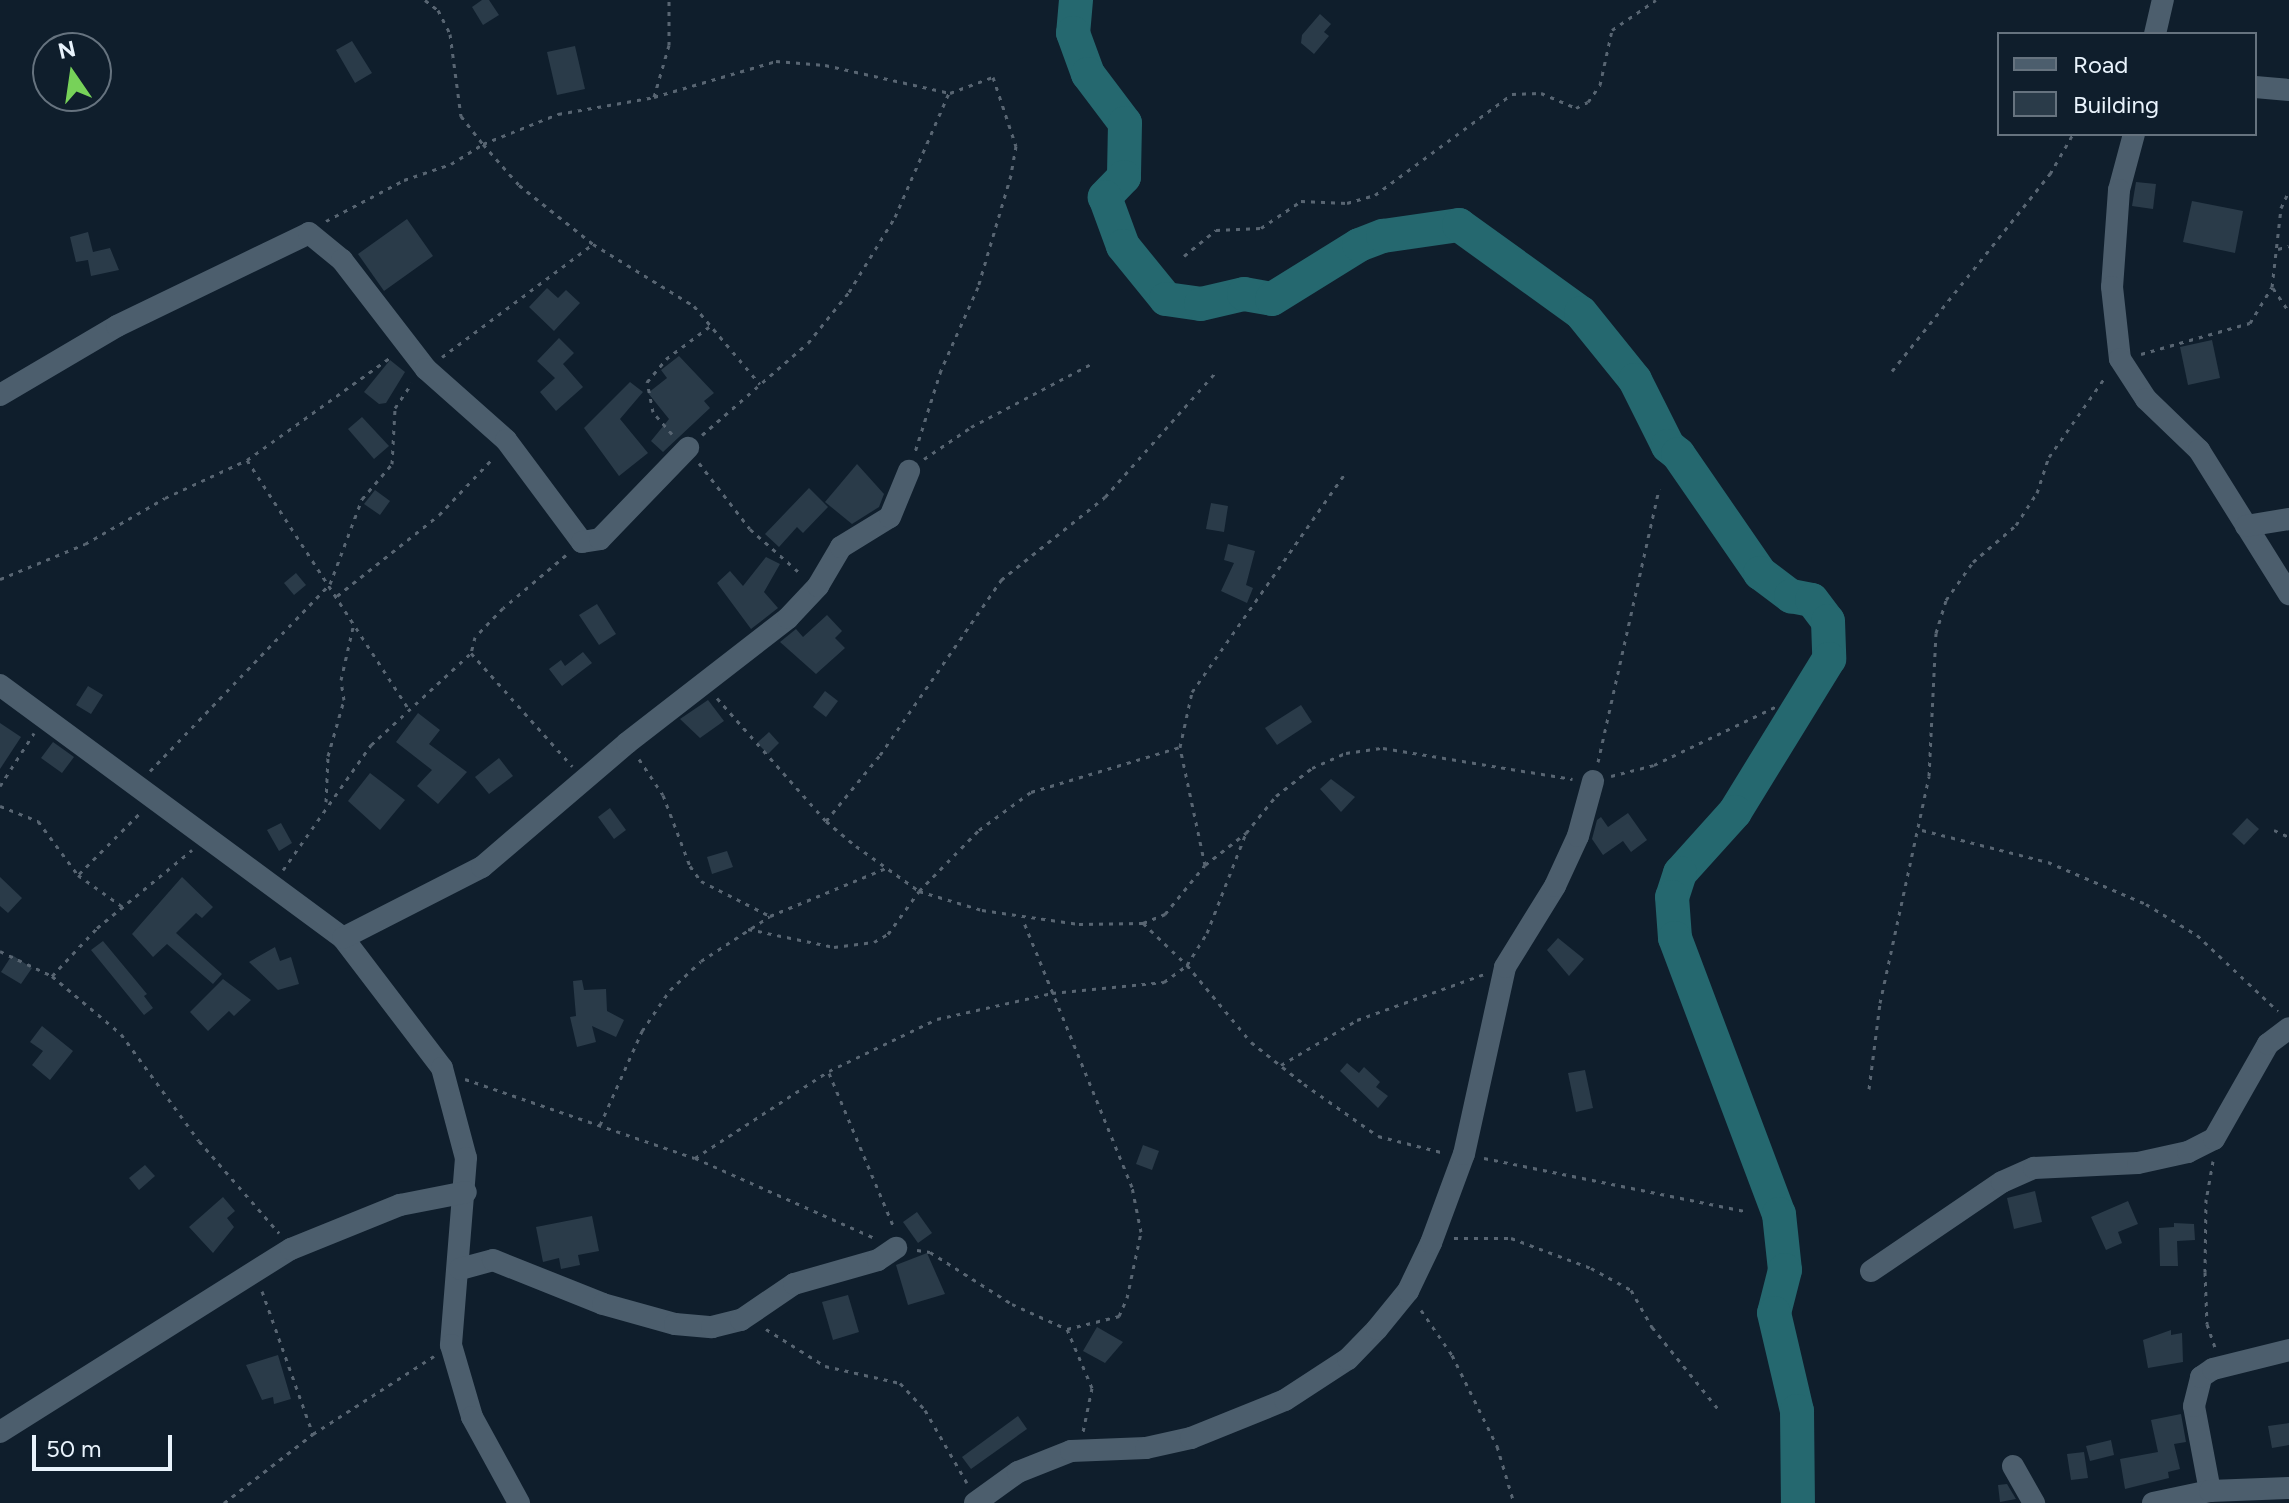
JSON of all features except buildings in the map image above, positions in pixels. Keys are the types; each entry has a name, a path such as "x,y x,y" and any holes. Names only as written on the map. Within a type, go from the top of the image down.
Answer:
{"street":[{"path":"2155,32 2163,0"},
{"path":"2257,87 2289,90"},
{"path":"2133,136 2119,190 2112,287 2120,359 2146,399 2199,450 2289,594"},
{"path":"0,395 117,326 309,233 342,260 426,369 506,440 582,542 600,539 688,448"},
{"path":"343,938 461,881 627,743 788,618 818,586 841,547 890,517 909,471"},
{"path":"2246,526 2289,519"},
{"path":"0,685 147,790 206,839 343,938 442,1068 458,1114 466,1192 460,1269 452,1298 451,1345 472,1417 519,1503"},
{"path":"978,1500 1018,1472 1071,1451 1146,1448 1191,1438 1285,1400 1348,1359 1408,1291 1431,1243 1464,1154 1473,1094 1505,967 1555,886 1578,836 1593,781"},
{"path":"1871,1271 2002,1182 2034,1168 2138,1163 2188,1152 2214,1139 2284,1020"},
{"path":"0,1432 291,1249 400,1205 466,1192"},
{"path":"460,1269 493,1260 603,1304 675,1324 712,1327 741,1320 794,1284 878,1260 896,1248"},
{"path":"2210,1491 2199,1450 2196,1389 2206,1372 2289,1350"},
{"path":"2013,1466 2034,1503"},
{"path":"2153,1503 2210,1491 2289,1488"}],"path":[{"path":"425,0 438,10 450,34 461,116 483,144 519,185 593,244 669,286 710,326 760,384"},
{"path":"654,97 669,45 669,0"},
{"path":"1184,256 1216,230 1261,228 1301,201 1347,203 1375,195 1512,94 1541,93 1576,108 1588,102 1600,85 1612,30 1656,0"},
{"path":"309,233 340,210 451,164 483,144 558,114 654,97 776,61 825,65 950,93 993,77 1016,146 978,287 941,370 909,471"},
{"path":"688,448 808,343 849,292 895,217 950,93"},
{"path":"1892,371 2041,186 2072,136"},
{"path":"1869,1089 1880,1003 1929,776 1936,633 1946,600 1973,562 2016,525 2058,443 2120,359 2250,323 2272,287 2281,208 2289,191"},
{"path":"78,875 147,790 330,584 362,499 392,464 395,408 426,369 593,244"},
{"path":"2278,249 2289,246"},
{"path":"2272,287 2289,312"},
{"path":"710,326 660,364 647,382 653,412 688,448 750,529 818,586"},
{"path":"0,579 85,544 165,498 247,460 406,346"},
{"path":"909,471 971,427 1091,364"},
{"path":"826,821 880,755 1001,580 1105,497 1217,371"},
{"path":"337,596 463,493 506,440"},
{"path":"247,460 408,708"},
{"path":"1205,865 1180,747 1192,692 1344,475"},
{"path":"1593,781 1659,489"},
{"path":"272,886 326,802 408,708 471,653 475,637 503,608 582,542"},
{"path":"326,802 328,756 344,700 341,680 354,621"},
{"path":"471,653 585,781"},
{"path":"704,683 826,821 919,891 1023,920 1143,923 1165,914 1205,865 1246,833 1276,796 1312,768 1346,753 1383,748 1593,781 1654,765 1779,705"},
{"path":"0,786 45,717"},
{"path":"627,743 663,795 690,866 701,881 770,916"},
{"path":"748,929 834,947 874,942 888,934 919,891 979,830 1031,792 1180,747"},
{"path":"0,806 38,821 52,834 78,875 123,907"},
{"path":"1920,829 2048,862 2146,904 2197,935 2284,1020"},
{"path":"2274,830 2289,837"},
{"path":"695,1158 829,1071 937,1019 1052,993 1140,988 1164,982 1187,965 1224,895 1246,833"},
{"path":"52,976 123,907 206,839"},
{"path":"600,1125 622,1067 670,990 748,929 770,916 886,868"},
{"path":"1023,920 1132,1187 1141,1232 1135,1272 1119,1316 1067,1329"},
{"path":"1143,923 1187,965 1251,1042 1378,1136 1431,1152 1464,1154 1745,1211"},
{"path":"0,951 52,976 121,1034 199,1141 248,1193 291,1249"},
{"path":"1281,1065 1357,1020 1505,967"},
{"path":"442,1068 695,1158 896,1248 930,1252 974,1282 1067,1329 1092,1388 1089,1417 1071,1451"},
{"path":"829,1071 890,1218 896,1248"},
{"path":"2214,1139 2205,1213 2207,1324 2229,1366"},
{"path":"1431,1243 1465,1235 1511,1238 1617,1281 1631,1290 1652,1327 1719,1410"},
{"path":"255,1272 313,1434"},
{"path":"1408,1291 1452,1355 1497,1446 1514,1503"},
{"path":"741,1320 774,1332 825,1366 900,1383 925,1410 958,1473 978,1500"},
{"path":"224,1503 313,1434 451,1345"}],"waterway":[{"path":"1076,0 1073,33 1088,74 1125,123 1124,177 1105,197 1123,246 1166,299 1201,304 1244,294 1272,299 1359,245 1383,236 1459,225 1581,313 1635,380 1668,446 1678,454 1760,573 1791,596 1812,600 1828,621 1829,659 1735,812 1680,873 1672,897 1675,938 1779,1214 1785,1270 1774,1313 1797,1411 1798,1503"}]}
